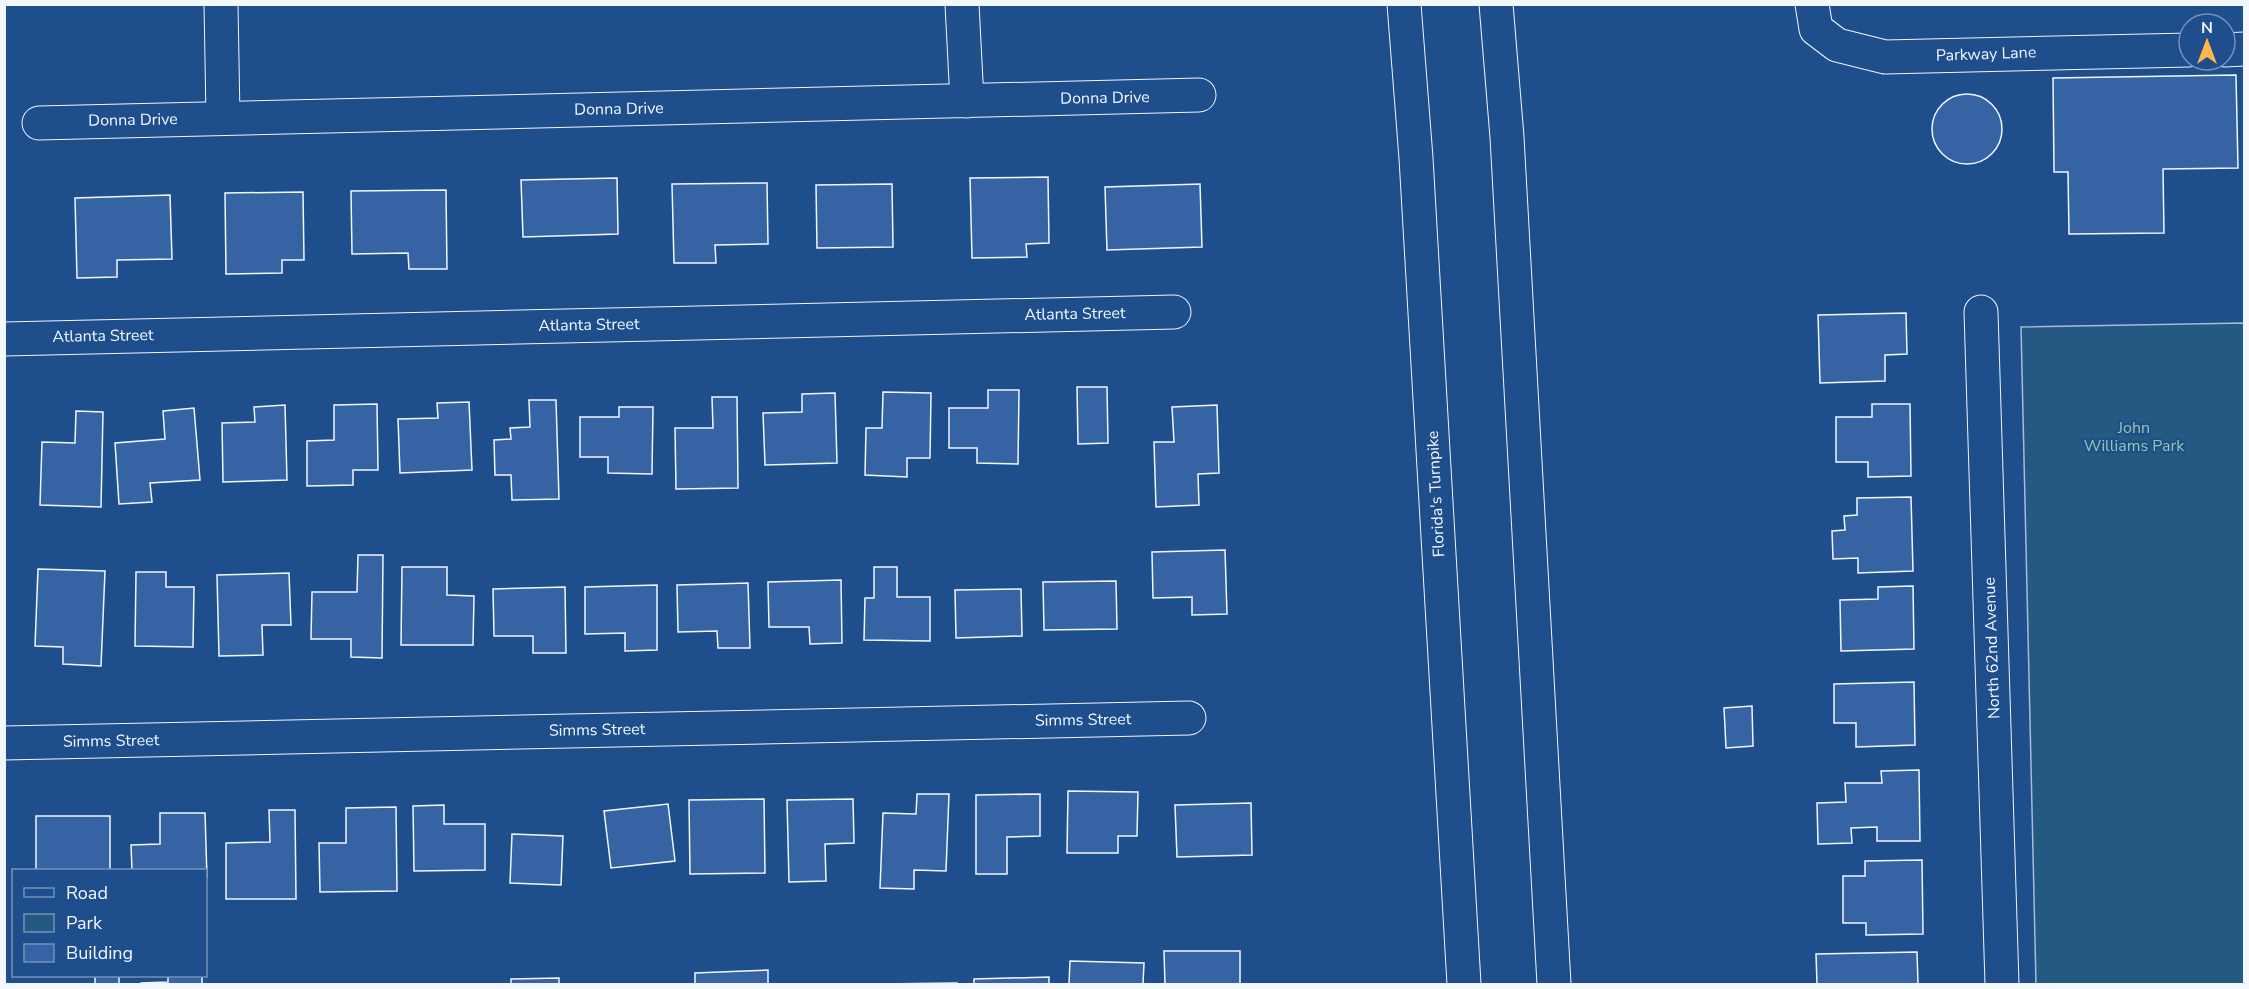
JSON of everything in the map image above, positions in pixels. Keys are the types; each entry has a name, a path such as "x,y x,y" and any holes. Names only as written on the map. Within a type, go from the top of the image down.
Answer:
{"main road":[{"path":"221,4 223,118"},
{"path":"962,4 967,101"},
{"name":"Florida's Turnpike","path":"1404,4 1416,158 1464,984"},
{"path":"1496,4 1508,149 1554,984"},
{"name":"Parkway Lane","path":"1812,4 1816,29 1837,45 1886,57 2177,50"},
{"name":"Donna Drive","path":"39,123 1199,95"},
{"name":"Atlanta Street","path":"4,339 1174,312"},
{"name":"North 62nd Avenue","path":"1981,312 2002,984"},
{"name":"Simms Street","path":"4,743 1190,718"}],"green space":[{"name":"John Williams Park","path":"2244,323 2244,984 2036,984 2021,327"}],"building":[{"path":"2236,75 2238,168 2163,169 2164,233 2069,234 2068,172 2054,172 2053,78"},
{"path":"1967,94 1980,97 1992,104 1999,116 2002,129 1999,142 1992,154 1980,161 1967,164 1954,161 1942,154 1935,142 1932,129 1935,116 1942,104 1954,97"},
{"path":"1048,177 1049,243 1026,244 1027,257 972,258 970,178"},
{"path":"617,178 618,234 523,237 521,180"},
{"path":"767,183 768,244 715,245 716,263 674,263 672,184"},
{"path":"892,184 893,247 817,248 816,185"},
{"path":"1200,184 1202,247 1107,250 1105,187"},
{"path":"446,190 447,269 409,269 408,253 352,254 351,191"},
{"path":"303,192 304,260 282,260 282,273 226,274 225,193"},
{"path":"170,195 172,259 117,260 117,277 77,278 75,198"},
{"path":"1906,313 1907,354 1885,355 1885,381 1820,383 1818,315"},
{"path":"1077,387 1107,387 1108,443 1078,444"},
{"path":"988,390 1019,390 1018,464 977,463 977,448 949,448 949,408 988,408"},
{"path":"883,392 931,393 930,458 907,458 907,477 865,475 866,428 882,428"},
{"path":"835,393 837,463 765,465 763,413 802,412 802,394"},
{"path":"712,397 737,397 738,488 676,489 675,428 713,428"},
{"path":"529,400 556,400 559,499 512,500 511,475 495,475 494,440 511,439 510,428 530,427"},
{"path":"469,402 472,470 400,473 398,419 438,418 437,403"},
{"path":"377,404 378,470 353,470 353,485 307,486 307,441 334,440 334,405"},
{"path":"1872,404 1910,404 1911,476 1868,477 1868,462 1836,462 1836,417 1872,417"},
{"path":"285,405 287,480 223,482 222,423 255,422 254,407"},
{"path":"1217,405 1219,473 1198,474 1199,505 1156,507 1154,442 1174,442 1172,407"},
{"path":"619,407 653,407 652,474 608,473 608,457 580,457 580,417 619,417"},
{"path":"194,408 200,480 150,483 152,502 119,504 115,443 165,439 163,411"},
{"path":"76,411 103,412 101,507 40,505 42,442 75,443"},
{"path":"1911,497 1913,571 1858,573 1858,558 1833,559 1832,531 1845,530 1844,516 1857,515 1857,498"},
{"path":"1225,550 1227,614 1192,615 1192,597 1153,598 1152,552"},
{"path":"358,555 383,555 382,658 351,657 351,639 311,639 312,592 357,592"},
{"path":"402,567 447,567 447,595 474,596 473,645 401,645"},
{"path":"874,567 897,567 897,597 930,597 930,641 864,640 865,598 874,598"},
{"path":"38,569 105,571 101,666 63,664 63,647 35,646"},
{"path":"136,572 166,572 166,587 194,587 193,647 135,646"},
{"path":"289,573 291,625 262,625 263,655 219,656 217,575"},
{"path":"841,580 842,643 810,644 809,627 769,627 768,582"},
{"path":"1116,581 1117,629 1044,630 1043,582"},
{"path":"748,583 750,648 718,648 717,631 678,632 677,585"},
{"path":"657,585 657,650 625,651 625,633 585,634 585,587"},
{"path":"1913,586 1914,649 1841,651 1840,600 1878,599 1878,587"},
{"path":"565,587 566,653 533,653 533,636 494,636 493,589"},
{"path":"1021,589 1022,636 956,638 955,590"},
{"path":"1914,682 1915,745 1856,747 1856,723 1834,723 1834,684"},
{"path":"1752,706 1753,746 1726,748 1724,708"},
{"path":"1919,770 1920,841 1877,841 1877,827 1851,828 1852,843 1818,844 1817,803 1846,802 1845,783 1882,783 1881,771"},
{"path":"1068,791 1138,792 1137,836 1118,836 1118,853 1067,853"},
{"path":"917,794 949,794 946,871 914,870 914,889 880,888 883,813 916,814"},
{"path":"1040,794 1040,836 1007,837 1007,874 976,874 976,795"},
{"path":"764,799 765,873 690,874 689,800"},
{"path":"853,799 854,843 825,844 826,881 789,882 787,800"},
{"path":"1251,803 1252,855 1177,857 1175,805"},
{"path":"668,804 675,861 611,868 604,811"},
{"path":"444,805 444,824 485,824 485,870 414,871 413,806"},
{"path":"396,807 397,891 320,892 319,843 346,843 346,808"},
{"path":"269,810 295,810 296,899 226,899 226,843 270,842"},
{"path":"160,813 205,813 207,869 132,869 131,845 160,844"},
{"path":"36,816 110,816 110,869 36,869"},
{"path":"512,834 563,836 561,885 510,883"},
{"path":"1922,860 1923,934 1866,935 1866,923 1843,923 1843,876 1865,876 1865,861"},
{"path":"1164,951 1240,951 1240,984 1165,984"},
{"path":"1917,952 1918,984 1817,984 1816,954"},
{"path":"1070,961 1144,963 1143,984 1069,984"},
{"path":"768,970 768,984 695,984 695,973"},
{"path":"95,977 119,977 119,984 95,984"},
{"path":"168,977 202,977 202,984 141,984 168,982"},
{"path":"1049,977 1049,984 974,984 974,979"},
{"path":"559,978 559,984 511,984 511,979"},
{"path":"957,983 957,984 881,984"}]}
